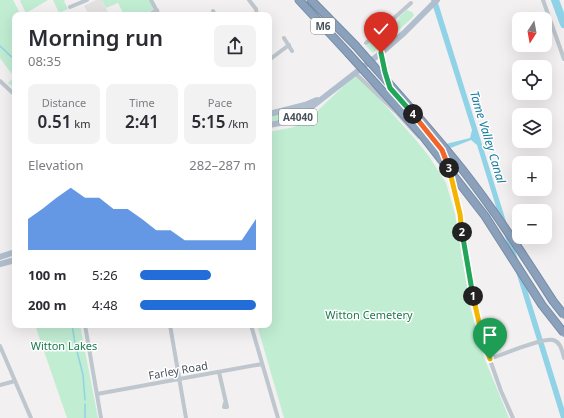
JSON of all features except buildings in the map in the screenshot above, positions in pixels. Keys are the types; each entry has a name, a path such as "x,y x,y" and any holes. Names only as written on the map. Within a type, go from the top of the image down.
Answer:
{"highway":[{"name":"M6","path":"298,0 422,135 485,216 542,305 564,333"},
{"name":"M6","path":"311,0 355,44 430,129 493,211 564,315"}],"main road":[{"name":"A4040","path":"272,125 297,118 381,53 404,33 436,0"},
{"name":"A4040","path":"272,113 305,105 322,98"},
{"path":"0,257 12,253"},
{"path":"0,264 12,261"}],"street":[{"path":"70,7 87,0"},
{"path":"151,0 157,10 153,12"},
{"path":"249,0 256,12"},
{"path":"543,0 564,59"},
{"path":"366,43 411,3"},
{"path":"284,38 292,51"},
{"path":"272,58 289,45"},
{"path":"381,53 390,88 442,150 448,164 460,214 468,270 483,340 501,391 513,418"},
{"path":"355,73 396,112 427,145 443,167 452,184"},
{"path":"0,81 12,92"},
{"path":"86,328 101,418"},
{"path":"170,328 186,418"},
{"path":"252,328 278,418"},
{"path":"490,359 534,343 552,339 560,346 564,358"},
{"path":"0,346 31,418"},
{"name":"Farley Road","path":"97,394 262,364"},
{"path":"219,372 225,403"},
{"path":"0,385 15,381"}],"shaded area":[{"path":"96,0 102,0 108,12 87,12 84,6"}],"green space":[{"path":"0,0 13,0 19,12 12,12 12,74 0,58"},
{"path":"48,0 28,12 26,12 20,1"},
{"path":"53,0 65,0 64,1 68,9 59,12"},
{"path":"102,0 149,0 154,9 148,12 122,12 118,3 106,8"},
{"path":"407,10 412,12 414,15 412,18 373,53 366,46 373,39 374,40 393,28 399,17"},
{"name":"Witton Cemetery","path":"355,75 368,86 428,155 446,183 455,214 470,306 483,355 509,418 284,418 258,328 272,328 272,131 294,127 310,118"},
{"path":"12,79 12,86 8,83"},
{"path":"304,108 291,117 272,121 272,115"},
{"name":"Witton Lakes","path":"36,328 81,328 98,418 67,418"}],"water":[{"path":"431,0 437,0 439,6 564,408 564,418 561,418 477,145 471,140 448,149 446,144 470,138 472,130"}],"waterway":[{"path":"555,0 564,24"},
{"path":"0,46 12,57"},
{"path":"72,328 83,375 85,400"},
{"path":"85,404 85,418"}],"route":[{"path":"381,53 390,88 442,150 448,164 460,214 463,244 475,308 483,340 490,359"}],"water label":[{"name":"Tame Valley Canal","path":"488,137"}]}
